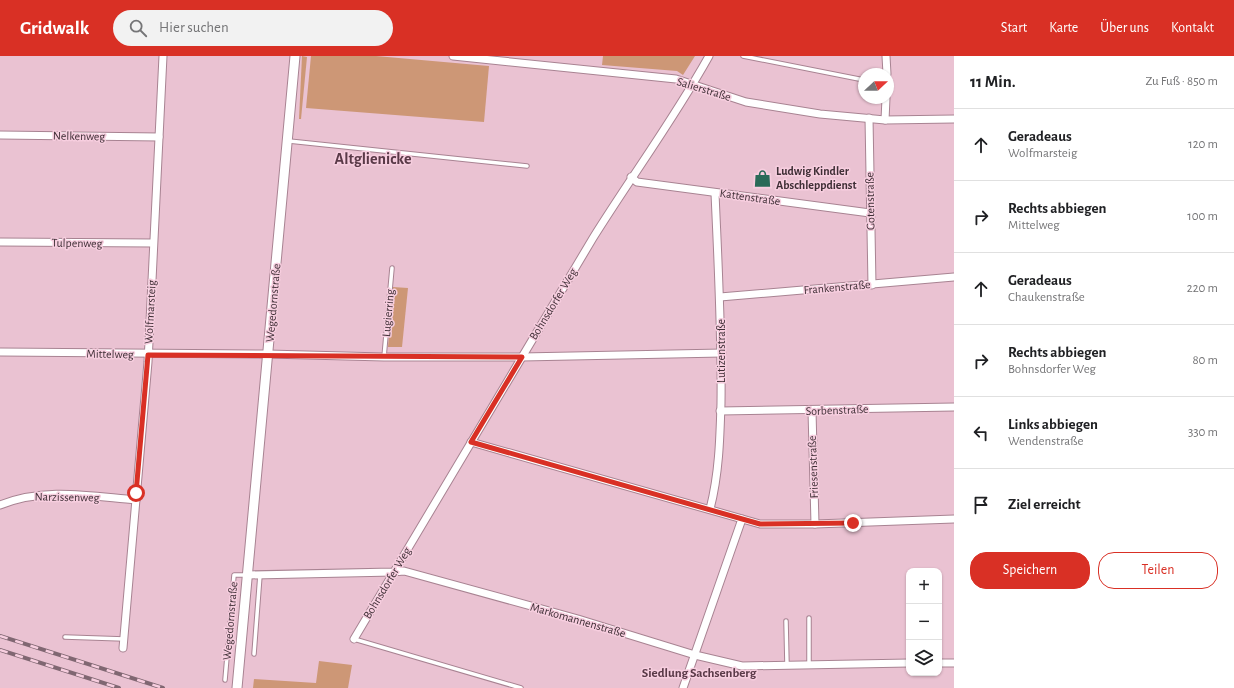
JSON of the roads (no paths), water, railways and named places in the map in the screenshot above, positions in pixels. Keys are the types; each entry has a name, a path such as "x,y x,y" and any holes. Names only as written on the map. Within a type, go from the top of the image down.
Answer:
{"street":[{"name":"Wolfmarsteig","path":"123,648 148,355 163,56"},
{"name":"Wegedornstraße","path":"237,688 295,56"},
{"name":"Salierstraße","path":"453,56 676,79 693,86 746,102 820,114 885,120 954,119"},
{"name":"Bohnsdorfer Weg","path":"354,639 631,177 693,86 709,56"},
{"path":"886,56 887,68"},
{"path":"885,120 886,104"},
{"name":"Gotenstraße","path":"869,118 872,284"},
{"name":"Nelkenweg","path":"0,135 159,137"},
{"name":"Kattenstraße","path":"631,177 637,182 870,213"},
{"name":"Lutizenstraße","path":"710,509 716,486 722,353 715,193"},
{"name":"Tulpenweg","path":"0,242 153,243"},
{"name":"Frankenstraße","path":"720,297 954,277"},
{"name":"Mittelweg","path":"0,352 148,355 268,354 384,357 522,357"},
{"path":"522,357 722,353"},
{"name":"Sorbenstraße","path":"720,411 812,411 954,407"},
{"name":"Friesenstraße","path":"812,411 815,524"},
{"path":"471,442 760,524 815,524 954,519"},
{"name":"Narzissenweg","path":"0,505 26,496 47,494 136,500"},
{"path":"683,688 742,519"},
{"name":"Markomannenstraße","path":"248,574 260,575 404,571 578,619 695,655 742,666 906,663"},
{"path":"942,663 954,662"}],"lane":[{"path":"744,56 858,79"},
{"path":"288,141 526,166"},
{"name":"Lugierring","path":"384,357 392,268"},
{"name":"Wegedornstraße","path":"225,680 234,575 248,574"},
{"path":"254,654 260,575"},
{"path":"809,618 809,665"},
{"path":"786,621 787,665"},
{"path":"65,637 124,639"},
{"path":"354,639 521,688"}],"railway":[{"path":"0,636 163,688"},
{"path":"0,650 119,688"}],"place":[{"name":"Ludwig Kindler Abschleppdienst","path":"763,178"}],"district":[{"name":"Altglienicke","path":"373,158"},
{"name":"Siedlung Sachsenberg","path":"699,672"}]}
